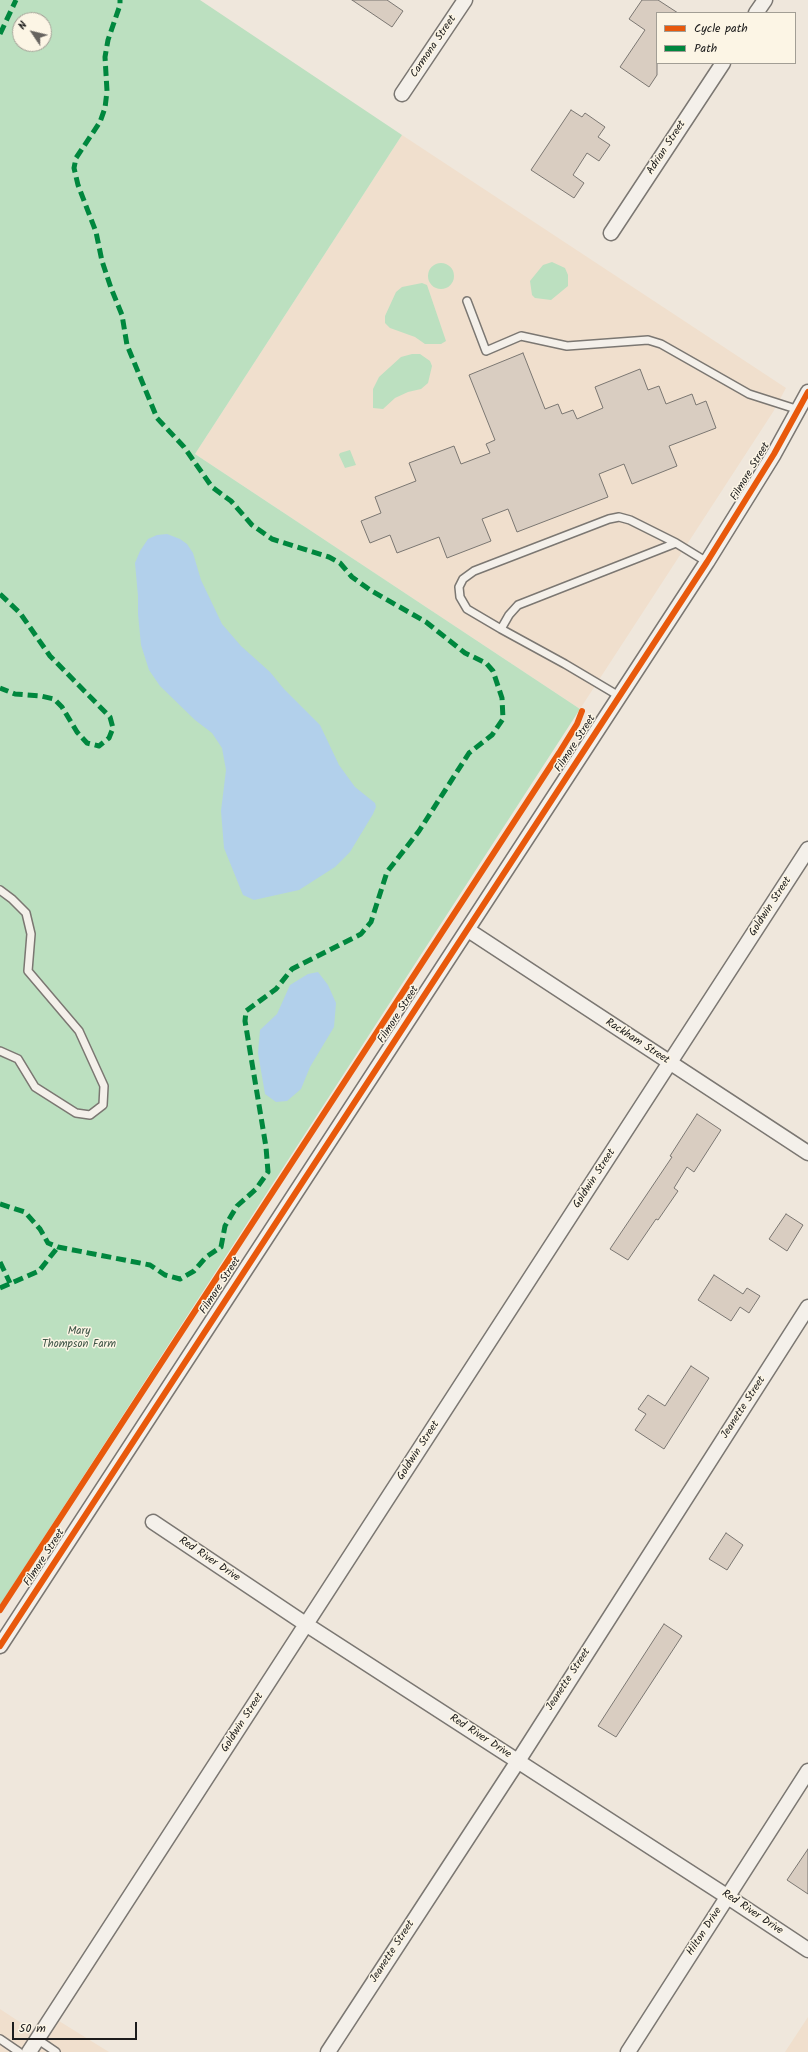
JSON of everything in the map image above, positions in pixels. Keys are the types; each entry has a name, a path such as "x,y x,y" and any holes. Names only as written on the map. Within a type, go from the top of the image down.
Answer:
{"street":[{"name":"Carmona Street","path":"402,94 465,0"},
{"path":"757,12 765,0"},
{"name":"Adrian Street","path":"612,233 722,64"},
{"name":"Filmore Street","path":"0,1646 262,1241 468,930 618,696 707,562 747,499 805,401"},
{"name":"Goldwin Street","path":"29,2052 307,1625 808,849"},
{"name":"Rackham Street","path":"468,930 808,1153"},
{"name":"Jeanette Street","path":"328,2052 518,1761 808,1307"},
{"name":"Red River Drive","path":"153,1522 307,1625 808,1950"},
{"name":"Hilton Drive","path":"628,2052 808,1771"}],"lane":[{"path":"467,301 486,351 521,336 567,346 648,340 661,344 749,394 805,401"},
{"path":"618,696 565,664 467,609 460,597 459,587 463,579 474,571 609,519 619,517 630,520 676,543 707,562"},
{"path":"501,629 509,615 518,605 676,543"},
{"path":"0,890 12,899 26,913 31,934 28,971 79,1031 104,1086 103,1105 90,1115 76,1113 35,1087 18,1059 0,1051"},
{"path":"0,2039 19,2052"},
{"path":"37,2039 56,2052"}],"shaded area":[{"path":"402,135 786,388 773,412 580,709 195,454"},
{"path":"0,2009 47,2040 59,2021 109,2052 0,2052"},
{"path":"808,2017 808,2052 785,2052"}],"green space":[{"name":"Mary Thompson Farm","path":"0,0 200,0 402,135 195,454 580,709 0,1605"},
{"path":"552,262 565,268 568,275 568,286 551,300 535,298 532,295 530,281 543,265"},
{"path":"441,263 450,267 454,276 450,285 441,289 432,285 428,276 432,267"},
{"path":"422,283 427,285 446,341 441,344 425,344 415,337 390,328 385,323 385,316 396,292 402,287"},
{"path":"412,354 420,354 430,361 432,366 428,383 421,389 408,392 395,398 383,409 373,408 373,389 379,377 401,357"},
{"path":"350,450 356,465 345,468 339,455 340,453"}],"water":[{"path":"167,534 180,539 187,544 193,553 201,580 222,624 241,646 270,672 284,689 320,725 339,765 355,787 375,803 376,807 373,814 350,852 335,867 299,890 254,900 243,895 224,848 221,811 226,770 222,748 212,733 195,720 160,686 149,670 141,645 135,563 140,551 148,539 157,535"},
{"path":"318,972 328,985 336,1003 334,1027 310,1067 301,1089 287,1101 276,1102 265,1094 258,1053 260,1030 277,1014 290,985 308,974"}],"building":[{"path":"352,0 387,0 403,11 392,27"},
{"path":"642,0 658,0 676,12 656,12 657,75 649,87 620,67 645,30 629,19"},
{"path":"571,110 582,117 585,113 605,127 598,137 610,145 599,161 587,153 573,175 584,183 574,198 531,170"},
{"path":"523,353 545,409 558,404 562,414 573,410 577,419 603,408 595,387 640,369 648,390 659,386 666,404 692,394 696,405 706,401 716,428 669,446 677,466 632,484 624,464 599,474 608,497 517,532 508,509 482,519 491,541 447,558 439,537 397,553 390,535 370,543 361,521 381,513 375,497 416,481 409,463 454,446 461,464 490,453 486,444 495,440 469,375"},
{"path":"697,1114 721,1130 694,1172 687,1167 674,1188 678,1191 658,1220 656,1219 628,1260 610,1249 672,1157 670,1156"},
{"path":"786,1214 803,1225 787,1251 769,1239"},
{"path":"714,1275 743,1294 747,1288 760,1296 749,1313 740,1307 731,1321 698,1300"},
{"path":"691,1366 709,1378 664,1449 635,1430 646,1414 638,1409 648,1395 665,1406"},
{"path":"726,1533 743,1545 727,1570 709,1559"},
{"path":"664,1624 682,1636 616,1737 598,1726"},
{"path":"808,1849 808,1894 787,1880"}],"marked path":[{"path":"0,34 16,0"},
{"path":"0,1204 25,1212 40,1229 48,1243 58,1247 150,1265 165,1275 180,1279 194,1271 206,1257 221,1247 225,1226 237,1206 256,1189 268,1172 266,1147 245,1021 246,1011 276,989 292,969 361,934 371,922 387,872 419,831 469,753 492,735 503,719 502,698 493,671 486,663 465,653 426,622 370,590 352,577 340,563 329,557 272,539 252,525 231,501 212,487 184,447 157,418 127,345 122,315 102,261 96,232 78,185 74,168 76,158 100,122 105,108 107,91 105,57 108,40 120,5 120,0"},
{"path":"0,594 20,613 50,656 110,717 113,728 109,738 99,746 87,743 77,732 62,707 54,699 41,696 15,694 0,688"},
{"path":"0,1288 39,1271 58,1247"},
{"path":"0,1262 10,1283"}],"cycle path":[{"path":"0,1646 707,562 774,454 808,392"},
{"path":"0,1610 559,753 577,724 582,711"}]}
